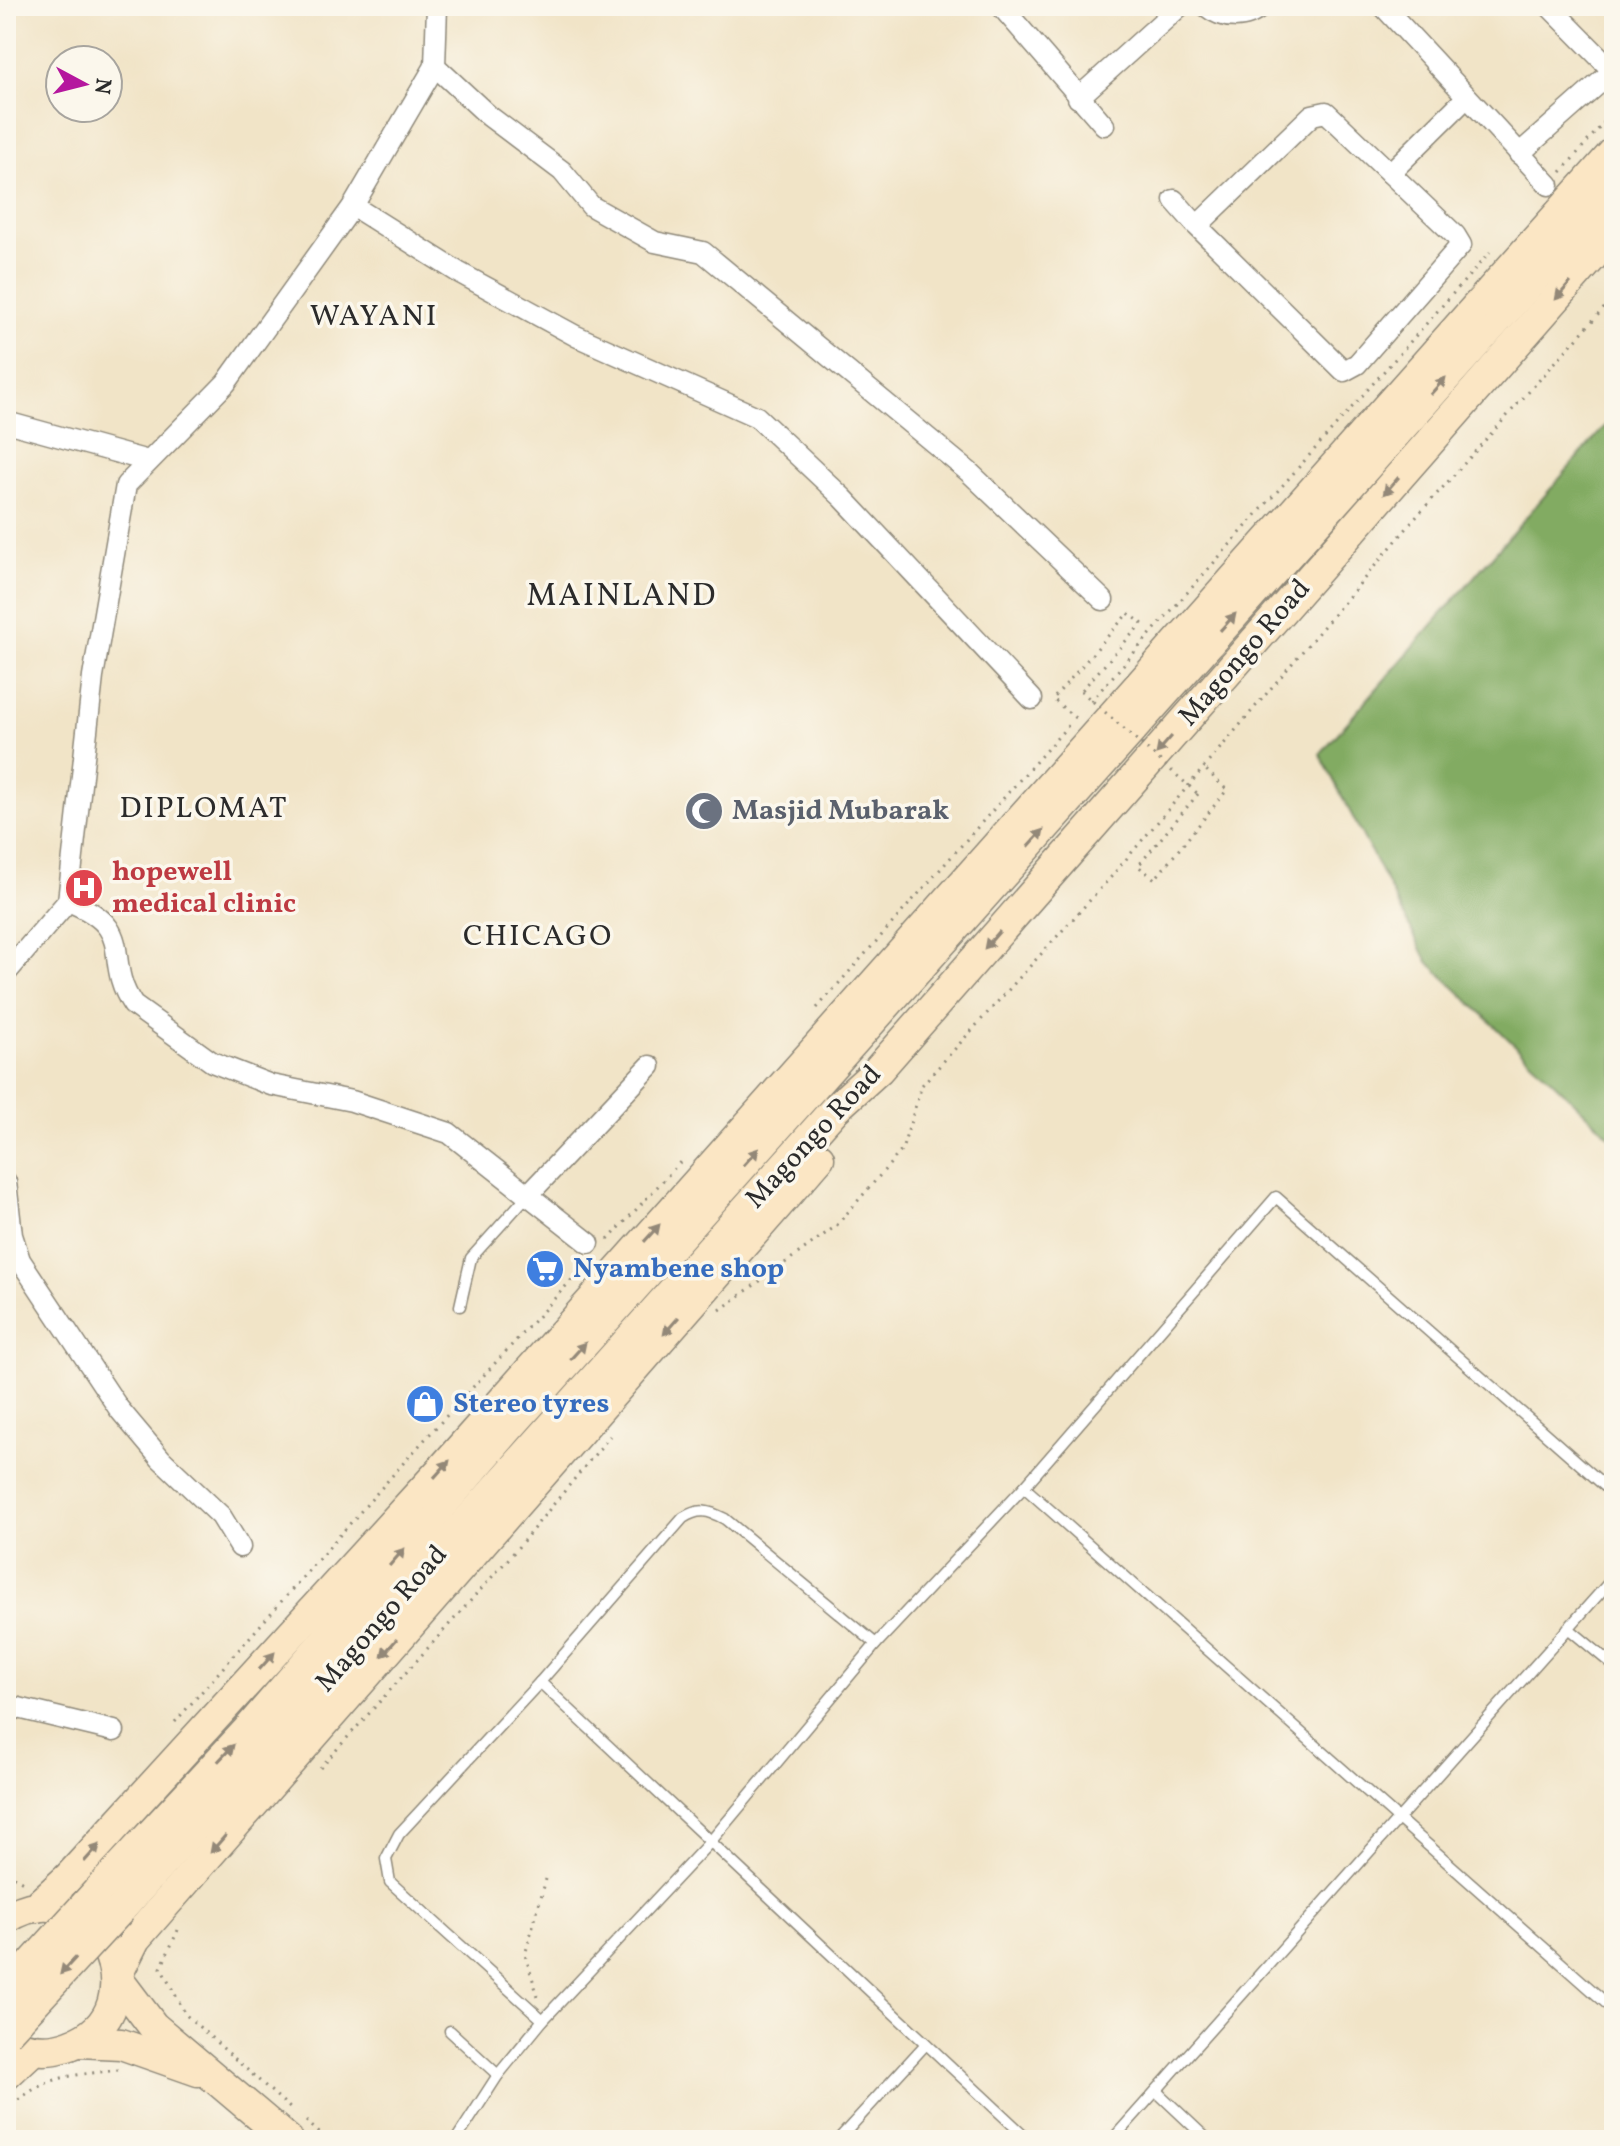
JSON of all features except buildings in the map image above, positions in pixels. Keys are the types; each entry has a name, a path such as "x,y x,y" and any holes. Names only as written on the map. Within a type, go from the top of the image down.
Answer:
{"main road":[{"path":"16,1911 80,1866 441,1470 1614,152"},
{"name":"Magongo Road","path":"6,2075 15,2041 371,1633 519,1439 1176,680 1614,189"},
{"name":"Magongo Road","path":"6,1992 519,1439 835,1109 878,1070 1614,232"},
{"path":"15,2041 57,2049 79,2042 92,2032 110,2007 116,1977 135,1939 845,1128 878,1070"},
{"path":"16,1911 75,1913 91,1924 113,1957 116,1977 153,2026 215,2077 295,2130"},
{"path":"79,2042 121,2044 215,2077"}],"street":[{"path":"6,973 68,901 93,677 126,485 226,383 353,206 435,66 437,6"},
{"path":"1001,6 1104,125"},
{"path":"1078,98 1180,6"},
{"path":"1206,6 1218,14 1237,17 1262,6"},
{"path":"1383,6 1549,185"},
{"path":"1519,154 1614,70 1549,6"},
{"path":"435,66 489,116 562,171 591,206 655,242 703,252 969,472 1103,600"},
{"path":"1390,173 1467,97"},
{"path":"1174,200 1197,226 1339,367 1350,371 1461,245 1455,235 1331,114 1317,113 1197,226"},
{"path":"353,206 458,272 576,336 757,417 843,498 1032,699"},
{"path":"6,422 148,461"},
{"path":"68,901 94,911 110,928 126,992 133,1005 212,1062 271,1085 352,1101 449,1133 593,1251"},
{"path":"527,1196 650,1066"},
{"path":"6,1182 15,1248 28,1272 119,1409 161,1459 221,1516 240,1547"},
{"path":"6,1705 114,1731"}],"lane":[{"path":"460,1306 471,1258 527,1196"},
{"path":"461,2140 458,2137 473,2110 543,2020 711,1841 876,1644 1024,1487 1276,1197 1614,1494"},
{"path":"1024,1487 1614,2010"},
{"path":"543,2020 390,1882 386,1859 399,1834 540,1682 683,1518 702,1510 725,1519 876,1644"},
{"path":"1112,2140 1614,1577"},
{"path":"1568,1628 1614,1666"},
{"path":"540,1682 1029,2140"},
{"path":"450,2031 498,2075"},
{"path":"838,2140 926,2044"},
{"path":"1156,2091 1208,2140"}],"path":[{"path":"1549,185 1614,111"},
{"path":"1085,707 1497,244"},
{"path":"717,1312 836,1226 902,1150 922,1085 1111,877 1418,515 1614,297"},
{"path":"813,1012 1075,718 1053,699 1128,613 1142,623 1081,691 1198,794 1138,866 1155,879 1227,790 1204,768"},
{"path":"168,1731 593,1251 687,1155"},
{"path":"318,1769 510,1557 620,1425"},
{"path":"6,1873 26,1885 35,1876"},
{"path":"543,2020 525,1955 546,1879"},
{"path":"186,1921 176,1932 161,1968 169,1986 186,2015 291,2108"},
{"path":"6,2110 32,2087 47,2081 118,2070 131,2073"},
{"path":"295,2130 327,2140"}],"green space":[{"path":"1614,416 1614,1140 1428,962 1320,754"}],"place":[{"name":"Masjid Mubarak","path":"704,811"},
{"name":"hopewell medical clinic","path":"84,888"},
{"name":"Nyambene shop","path":"545,1269"},
{"name":"Stereo tyres","path":"425,1404"}],"district":[{"name":"WAYANI","path":"374,317"},
{"name":"MAINLAND","path":"622,597"},
{"name":"DIPLOMAT","path":"204,809"},
{"name":"CHICAGO","path":"538,937"}]}
